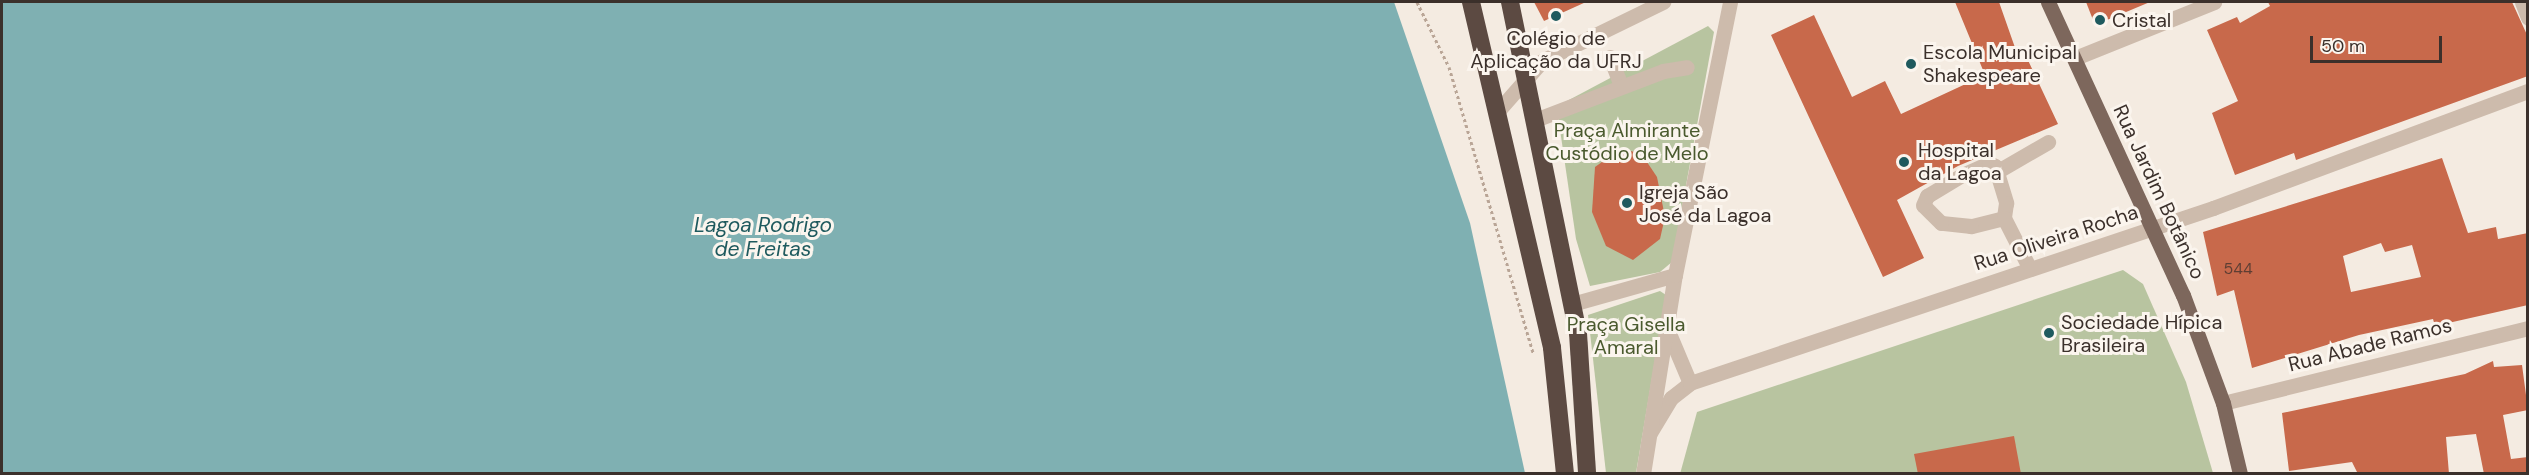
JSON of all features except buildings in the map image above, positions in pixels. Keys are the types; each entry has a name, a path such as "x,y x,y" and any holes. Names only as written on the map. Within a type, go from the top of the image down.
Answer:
{"highway":[{"path":"1471,2 1552,348 1565,474"},
{"path":"1509,2 1527,76 1572,304 1587,474"}],"main road":[{"name":"Rua Jardim Botânico","path":"2048,2 2154,228 2223,403 2240,474"}],"street":[{"path":"1497,112 1527,76 1557,52 1663,2"},
{"path":"2075,58 2214,2"},
{"path":"2522,2 2528,18"},
{"path":"1643,474 1675,274 1727,6"},
{"path":"1610,57 1621,86"},
{"path":"1535,120 1621,86 1687,67"},
{"name":"Rua Oliveira Rocha","path":"1650,433 1671,398 1690,383 2154,228 2528,91"},
{"path":"1998,171 2048,142"},
{"path":"2004,219 1971,226 1941,223 1926,213 1923,204 1932,193 1989,163 1998,171 2004,219 2030,268"},
{"path":"1572,304 1675,274"},
{"path":"1667,328 1690,383"},
{"name":"Rua Abade Ramos","path":"2223,403 2528,328"}],"path":[{"path":"1417,2 1449,67 1534,356"}],"green space":[{"name":"Praça Almirante Custódio de Melo","path":"1708,26 1714,32 1672,262 1660,272 1590,286 1576,239 1558,116 1567,101"},
{"name":"Sociedade Hípica Brasileira","path":"2123,270 2143,284 2186,382 2213,473 1680,474 1697,412"},
{"name":"Praça Gisella Amaral","path":"1660,291 1666,295 1636,473 1606,473 1588,315"}],"water":[{"name":"Lagoa Rodrigo de Freitas","path":"2,2 1394,2 1470,223 1525,473 2,473"}],"place":[{"name":"Colégio de Aplicação da UFRJ","path":"1556,16"},
{"name":"Cristal","path":"2100,20"},
{"name":"Escola Municipal Shakespeare","path":"1911,64"},
{"name":"Hospital da Lagoa","path":"1904,162"},
{"name":"Igreja São José da Lagoa","path":"1627,203"},
{"name":"Sociedade Hípica Brasileira","path":"2049,333"}]}
